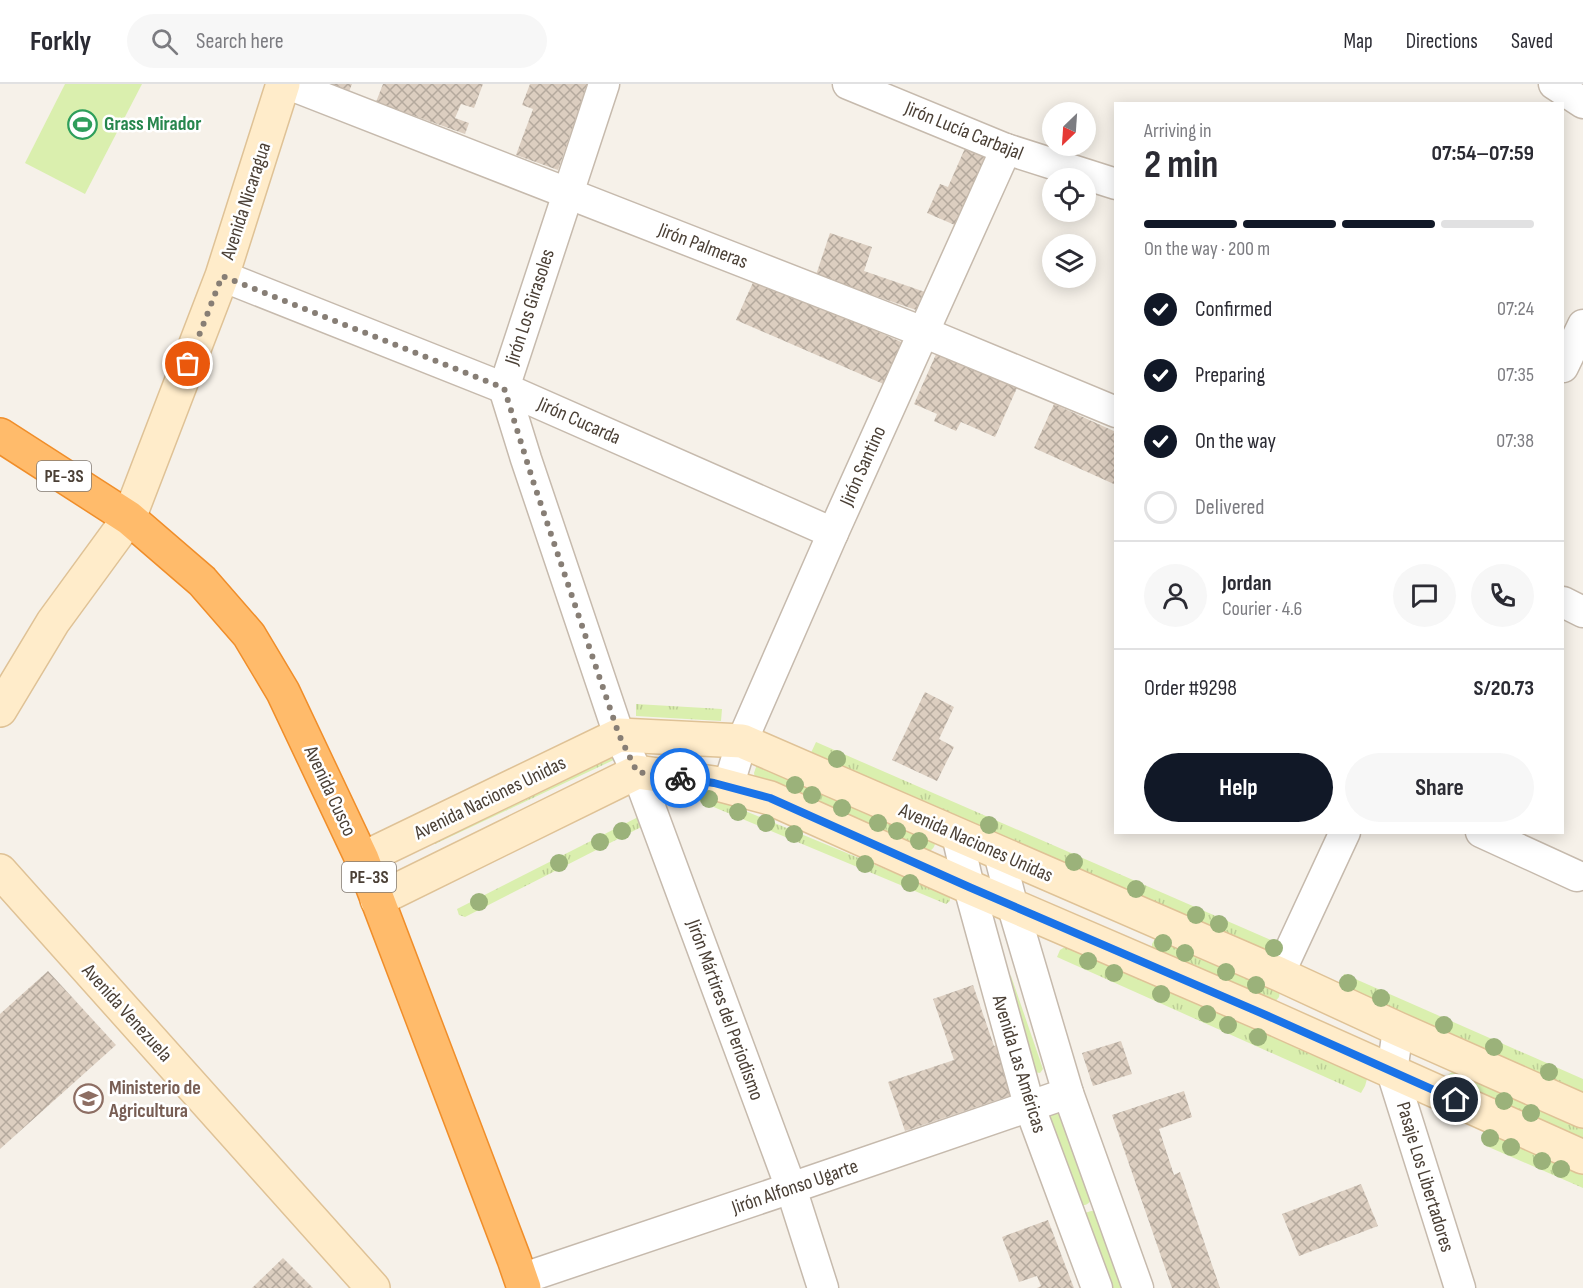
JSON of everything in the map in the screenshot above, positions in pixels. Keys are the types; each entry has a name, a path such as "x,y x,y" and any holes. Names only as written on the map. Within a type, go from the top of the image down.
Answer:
{"highway":[{"name":"Avenida Cusco","path":"0,435 129,518 202,581 249,635 284,692 362,860 522,1283"}],"street":[{"name":"Avenida Nicaragua","path":"129,518 222,276 283,84"},
{"name":"Jirón Palmeras","path":"288,84 923,332 1114,411"},
{"name":"Jirón Los Girasoles","path":"604,84 504,388 619,735"},
{"name":"Jirón Lucía Carbajal","path":"848,84 1006,149 1114,183"},
{"path":"1554,84 1583,103"},
{"name":"Jirón Santino","path":"728,787 742,741 1006,149"},
{"name":"Jirón Cucarda","path":"222,276 504,388 833,533"},
{"path":"1564,364 1577,329"},
{"path":"0,710 53,622 129,518"},
{"path":"1564,602 1583,612"},
{"name":"Avenida Naciones Unidas","path":"362,860 619,735 742,741 1279,974 1583,1111"},
{"name":"Jirón Mártires del Periodismo","path":"619,735 637,772 791,1188 823,1288"},
{"path":"377,900 637,772"},
{"name":"Avenida Naciones Unidas","path":"637,772 714,783 770,798 1583,1157"},
{"path":"1279,974 1344,834"},
{"path":"1485,834 1577,876"},
{"name":"Avenida Las Américas","path":"957,835 1029,1106 1097,1288"},
{"name":"Avenida Las Américas","path":"999,853 1068,1093 1138,1288"},
{"name":"Avenida Venezuela","path":"0,871 374,1288"},
{"name":"Pasaje Los Libertadores","path":"1398,1029 1392,1072 1460,1288"},
{"name":"Jirón Alfonso Ugarte","path":"522,1283 1068,1093"}],"green space":[{"name":"Grass Mirador","path":"65,84 142,84 85,194 25,163"},
{"path":"636,704 722,709 721,721 636,716"},
{"path":"631,737 637,749 433,843"},
{"path":"816,742 1287,947 1280,962 809,757"},
{"path":"757,764 936,839 934,846 926,853 755,779"},
{"path":"683,785 950,896 950,901 946,904 680,793"},
{"path":"650,811 655,820 465,917 459,915 457,909"},
{"path":"1156,937 1280,991 1279,997 1275,1002 1152,950"},
{"path":"1068,945 1367,1079 1365,1086 1361,1093 1057,957 1060,950"},
{"path":"1344,974 1583,1079 1583,1097 1338,989"},
{"path":"1009,975 1043,1069 1040,1073 1034,1072"},
{"path":"1454,1071 1583,1127 1583,1151 1446,1079"},
{"path":"1058,1106 1090,1201 1086,1205 1080,1205 1048,1110"},
{"path":"1490,1132 1583,1173 1583,1188 1484,1145 1484,1139"},
{"path":"1094,1211 1123,1288 1110,1288 1085,1213"}],"building":[{"path":"319,84 352,84 348,94"},
{"path":"383,84 483,84 474,108 461,104 455,118 469,123 465,134 376,102"},
{"path":"530,84 588,84 558,170 516,155 533,109 522,105"},
{"path":"966,146 994,159 964,229 927,213 940,184 948,187"},
{"path":"830,233 872,247 864,271 928,293 922,312 858,290 856,295 814,281"},
{"path":"755,278 906,344 888,386 736,320"},
{"path":"937,352 1017,388 995,437 961,422 956,431 934,421 937,414 914,404"},
{"path":"1054,404 1114,431 1114,484 1034,448"},
{"path":"925,692 954,707 939,739 954,747 937,781 892,760"},
{"path":"48,971 116,1045 0,1149 0,1014"},
{"path":"973,985 994,1046 1001,1044 1018,1093 905,1131 888,1082 954,1060 933,999"},
{"path":"1121,1041 1132,1074 1093,1086 1082,1053"},
{"path":"1184,1091 1192,1117 1159,1129 1174,1175 1180,1172 1220,1288 1172,1288 1112,1115"},
{"path":"1361,1184 1378,1226 1299,1256 1282,1214"},
{"path":"1048,1220 1074,1288 1037,1288 1041,1286 1037,1276 1019,1282 1002,1237"},
{"path":"283,1258 313,1288 252,1288"}],"way so far":[{"path":"188,364 222,276 504,388 619,735 637,772 680,778"}],"place":[{"name":"Grass Mirador","path":"83,124"},
{"name":"Ministerio de Agricultura","path":"88,1099"}],"route":[{"path":"680,778 714,783 770,798 1456,1100"}]}
